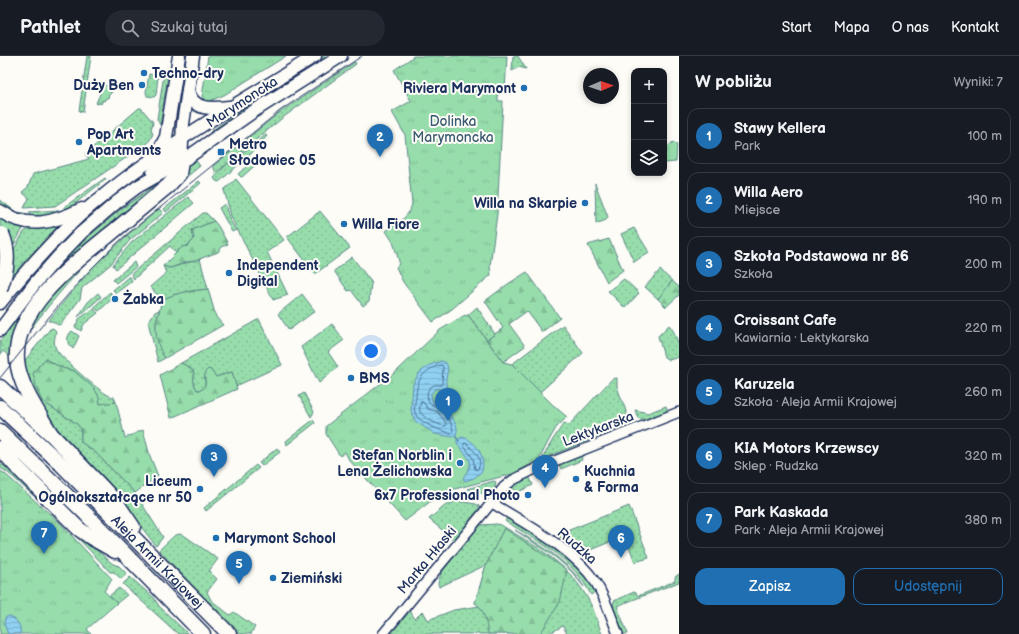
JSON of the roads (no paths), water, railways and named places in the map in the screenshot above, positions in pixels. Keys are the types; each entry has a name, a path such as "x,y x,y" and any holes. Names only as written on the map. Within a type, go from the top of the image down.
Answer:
{"highway":[{"path":"51,434 24,386 18,366 17,350 21,331 36,305 54,283 75,262 168,186 179,174 181,162"},
{"path":"0,289 7,269 8,259 7,249 1,232"},
{"path":"0,387 51,434 116,502 156,558"},
{"name":"Aleja Armii Krajowej","path":"0,407 156,558 229,634"},
{"name":"Aleja Armii Krajowej","path":"0,431 86,514 129,560 203,634"},
{"path":"0,448 79,529 129,560"},
{"path":"0,456 16,466"}],"main road":[{"path":"156,155 166,137 178,56"},
{"path":"181,162 182,139 193,56"},
{"name":"Marymoncka","path":"92,205 156,155 315,56"},
{"name":"Marymoncka","path":"137,187 181,162 251,113 341,56"},
{"path":"188,90 192,99 202,107 216,108 233,106"},
{"path":"208,122 205,128 207,134 216,138"},
{"path":"0,330 35,283 81,233 173,155 182,139"},
{"path":"0,211 8,217 20,222 35,223 52,221 68,216 92,205"},
{"path":"0,304 37,257 92,205"}],"street":[{"name":"Lektykarska","path":"492,503 504,487 527,472 679,412"},
{"name":"Marka Hłaski","path":"383,634 492,503"},
{"name":"Rudzka","path":"492,503 571,555 584,568 596,583 602,594 618,634"}],"water":[{"path":"441,361 445,362 448,367 446,380 447,406 449,413 457,427 456,435 453,437 435,434 415,421 411,411 413,384 419,373 430,365","holes":["435,389 439,389 441,392 441,399 437,402 433,402 431,394"]},
{"path":"462,437 476,445 483,460 482,471 474,478 465,481 463,478 470,467 470,463 457,443 457,440"},
{"path":"8,616 18,623 20,634 8,634 4,624 5,618"}],"waterway":[{"path":"455,436 459,441"}],"tram line":[{"path":"0,378 75,286 125,236 281,110 362,56"}],"place":[{"name":"Techno-dry","path":"144,73"},
{"name":"Duży Ben","path":"142,85"},
{"name":"Riviera Marymont","path":"524,88"},
{"name":"Pop Art Apartments","path":"79,142"},
{"name":"Metro Słodowiec 05","path":"221,152"},
{"name":"Willa Aero","path":"380,157"},
{"name":"Willa na Skarpie","path":"585,203"},
{"name":"Willa Fiore","path":"344,224"},
{"name":"Independent Digital","path":"229,273"},
{"name":"Żabka","path":"115,299"},
{"name":"BMS","path":"351,378"},
{"name":"Stawy Kellera","path":"448,421"},
{"name":"Stefan Norblin i Lena Żelichowska","path":"460,463"},
{"name":"Szkoła Podstawowa nr 86","path":"214,477"},
{"name":"Kuchnia & Forma","path":"576,479"},
{"name":"Croissant Cafe","path":"545,488"},
{"name":"Liceum Ogólnokształcące nr 50","path":"200,489"},
{"name":"6x7 Professional Photo","path":"528,495"},
{"name":"Marymont School","path":"216,538"},
{"name":"Park Kaskada","path":"44,554"},
{"name":"KIA Motors Krzewscy","path":"621,558"},
{"name":"Ziemiński","path":"273,578"},
{"name":"Karuzela","path":"239,584"}],"park label":[{"name":"Dolinka Marymoncka","path":"453,130"}]}
